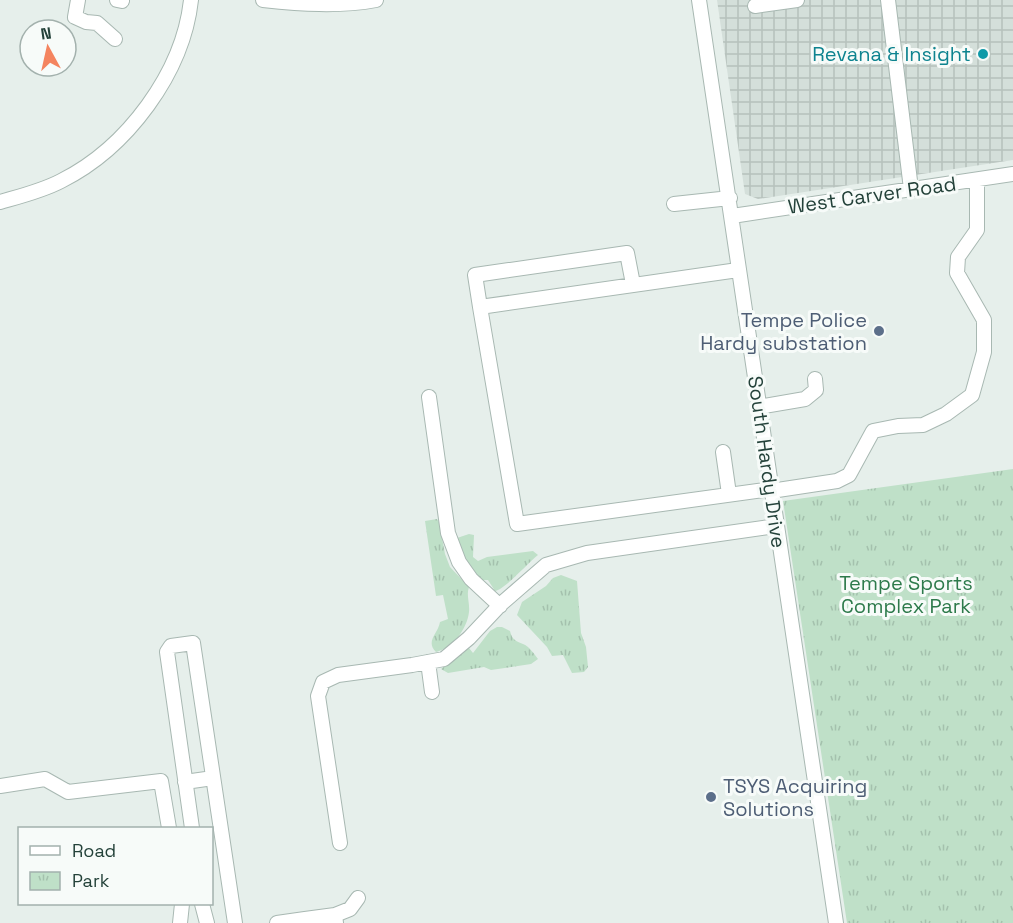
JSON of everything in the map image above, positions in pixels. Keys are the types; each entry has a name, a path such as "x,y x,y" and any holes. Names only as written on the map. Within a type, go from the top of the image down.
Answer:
{"street":[{"path":"78,0 75,17 86,22 97,23 115,39"},
{"path":"0,202 62,181 93,160 122,136 143,114 163,82 181,41 189,16 191,0"},
{"path":"262,0 311,5 350,5 376,0"},
{"name":"South Hardy Drive","path":"699,0 836,923"},
{"path":"755,6 797,0"},
{"path":"888,0 911,189"},
{"name":"West Carver Road","path":"732,216 1013,174"},
{"path":"633,284 627,253 475,275 517,524 837,481 849,475 873,431 898,426 923,425 946,414 972,395 984,352 984,320 957,273 958,257 977,230 977,180"},
{"path":"675,204 730,198"},
{"path":"480,307 738,270"},
{"path":"759,407 806,399 816,390 815,379"},
{"path":"429,397 448,534 459,562 471,579 500,606"},
{"path":"723,452 729,494"},
{"path":"340,843 318,696 323,682 338,675 444,659 470,638 500,606 546,565 587,553 776,526"},
{"path":"192,827 167,652 171,646 193,643 235,923"},
{"path":"428,662 432,692"},
{"path":"185,782 213,778"},
{"path":"0,786 45,779 68,792 161,781 169,827"},
{"path":"277,923 335,919 350,909 358,898"},
{"path":"180,923 182,905"},
{"path":"202,905 207,923"}],"shaded area":[{"path":"717,0 1013,0 1013,160 758,199 745,194"}],"green space":[{"name":"Tempe Sports Complex Park","path":"1013,469 1013,923 847,923 783,501"},
{"path":"437,519 450,567 469,587 469,609 468,618 458,637 448,646 436,652 432,644 433,637 440,622 448,619 443,595 436,596 425,521"},
{"path":"469,534 474,535 473,557 478,561 487,557 533,551 538,555 510,581 495,591 488,580 481,580 463,559 457,538"},
{"path":"561,575 577,581 581,633 586,647 588,667 584,672 572,673 563,655 552,656 547,647 517,615 522,602 546,586 553,578"},
{"path":"497,627 510,631 516,641 527,646 538,659 531,664 491,670 484,667 448,673 441,669 469,648 473,653 490,631"}],"place":[{"name":"Revana & Insight","path":"983,54"},
{"name":"Tempe Police Hardy substation","path":"879,331"},
{"name":"TSYS Acquiring Solutions","path":"711,797"}]}
